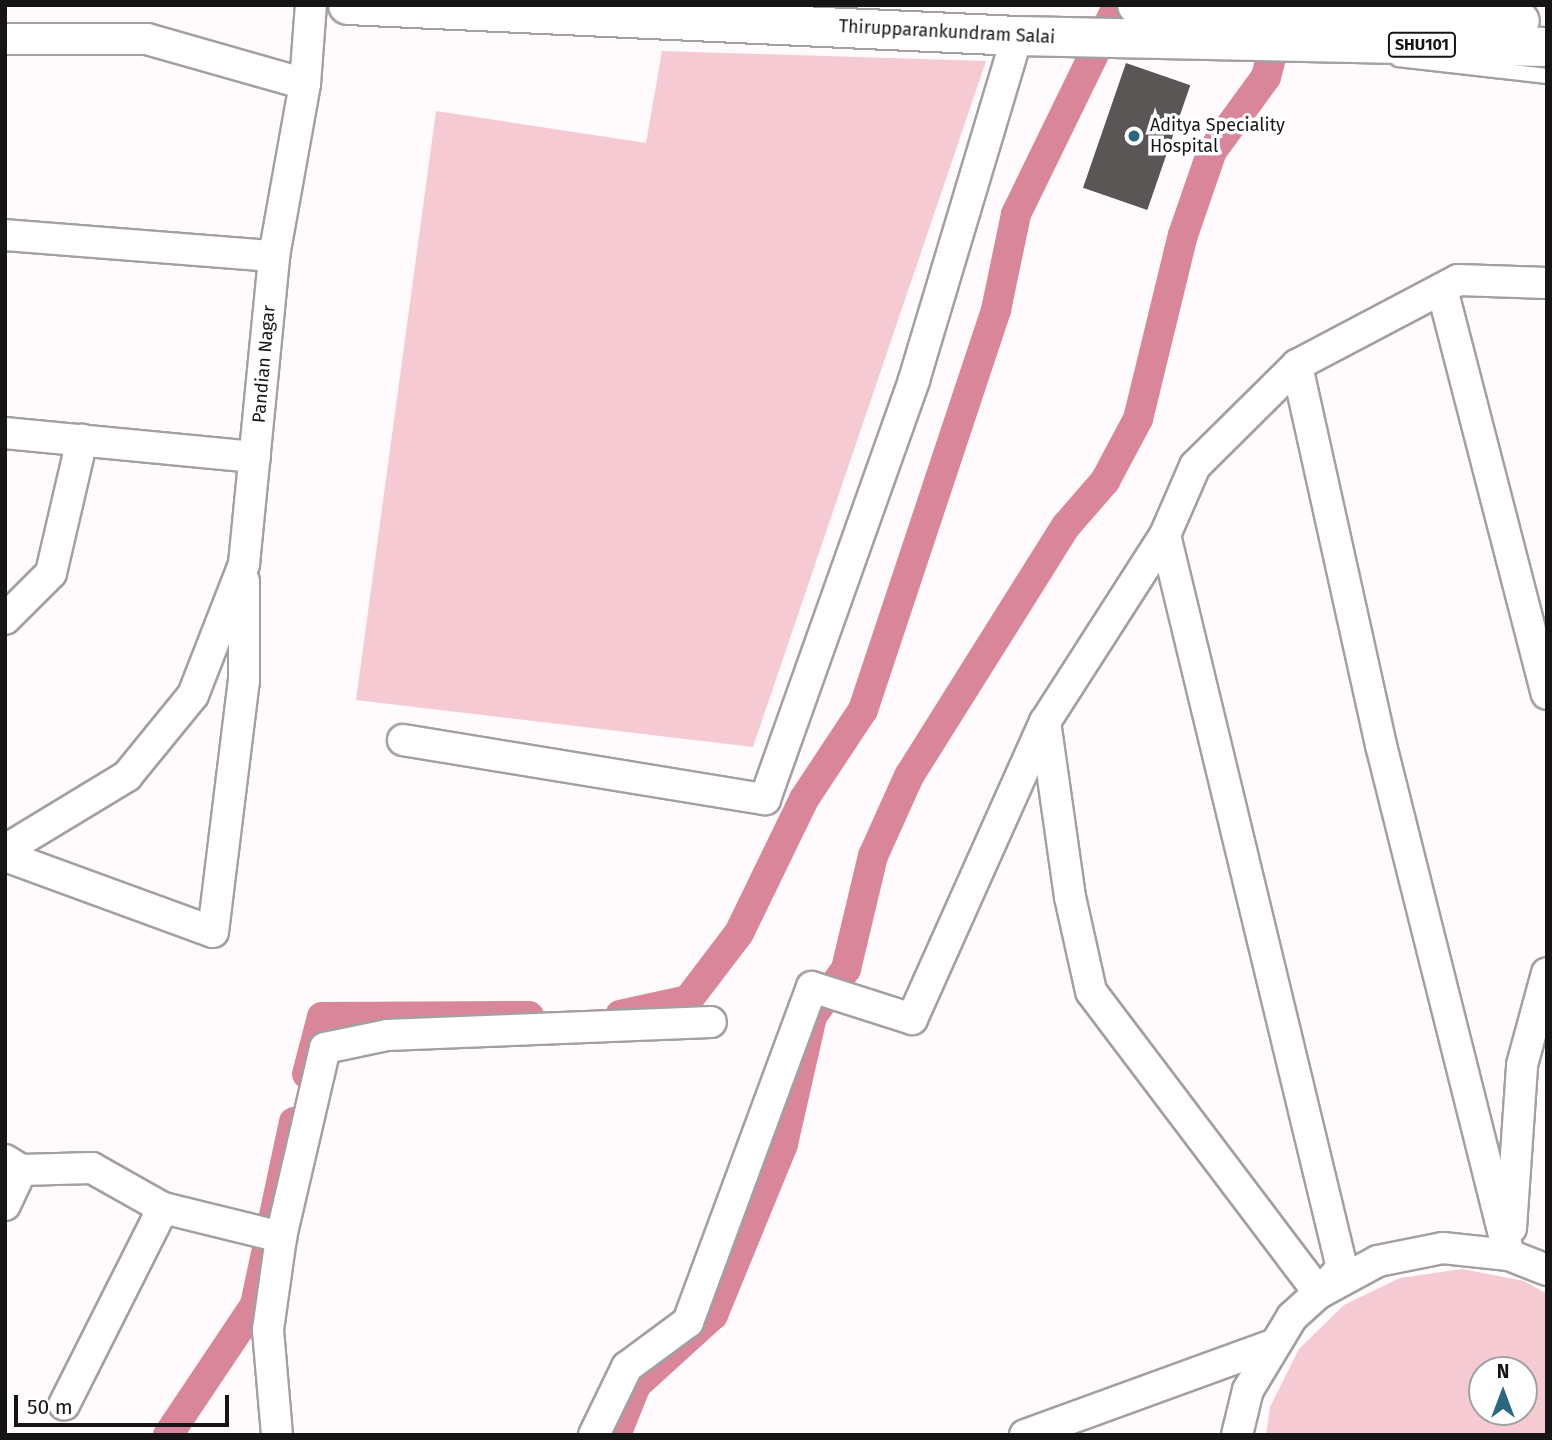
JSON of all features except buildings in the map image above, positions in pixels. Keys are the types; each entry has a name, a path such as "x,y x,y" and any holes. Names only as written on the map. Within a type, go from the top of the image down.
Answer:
{"main road":[{"name":"Thirupparankundram Salai","path":"348,5 1098,38 1257,26"},
{"name":"Thirupparankundram Salai","path":"1137,5 1257,26 1303,29 1547,22"},
{"name":"Thirupparankundram Salai","path":"1303,29 1346,45 1547,47"}],"street":[{"name":"Pandian Nagar","path":"5,850 127,776 193,695 244,564 274,256 305,84 311,5"},
{"path":"403,740 765,799 914,380 1017,36"},
{"path":"5,38 147,38 305,84"},
{"path":"5,235 274,256"},
{"path":"594,1435 627,1367 688,1322 812,987 860,1005 912,1019 1045,722 1165,535 1195,466 1297,365 1458,280 1547,283"},
{"path":"1442,289 1547,694"},
{"path":"1297,365 1381,745 1534,1258"},
{"path":"5,433 255,457"},
{"path":"5,619 51,573 82,440"},
{"path":"1165,535 1342,1268 1270,1346 1248,1390 1237,1435"},
{"path":"5,856 213,932 244,681 244,564"},
{"path":"1045,722 1070,897 1091,991 1319,1293"},
{"path":"1534,1258 1522,1065 1547,973"},
{"path":"277,1435 268,1330 271,1234 325,1048 387,1035 711,1022"},
{"path":"5,1205 13,1165 92,1168 163,1209 271,1234"},
{"path":"64,1405 163,1209"},
{"path":"1319,1293 1378,1261 1443,1248 1534,1258"},
{"path":"1025,1435 1270,1346"}],"lane":[{"path":"1303,29 1349,5"},
{"path":"1346,45 1423,66 1547,76"}],"shaded area":[{"path":"662,51 986,61 753,747 356,700 436,111 646,143"},
{"path":"1462,1269 1524,1281 1547,1294 1547,1435 1266,1435 1270,1407 1299,1349 1344,1305 1400,1278"}],"waterway":[{"path":"620,1015 688,1000 739,933 804,799 863,710 996,310 1016,214 1118,5"},
{"path":"616,1435 636,1385 713,1315 783,1144 812,1016 846,969 873,856 909,776 1066,526 1105,481 1138,419 1183,235 1212,151 1266,77 1280,23"},
{"path":"307,1074 322,1017 529,1016"},
{"path":"168,1435 255,1305 294,1122"}],"place":[{"name":"Aditya Speciality Hospital","path":"1134,136"}]}
